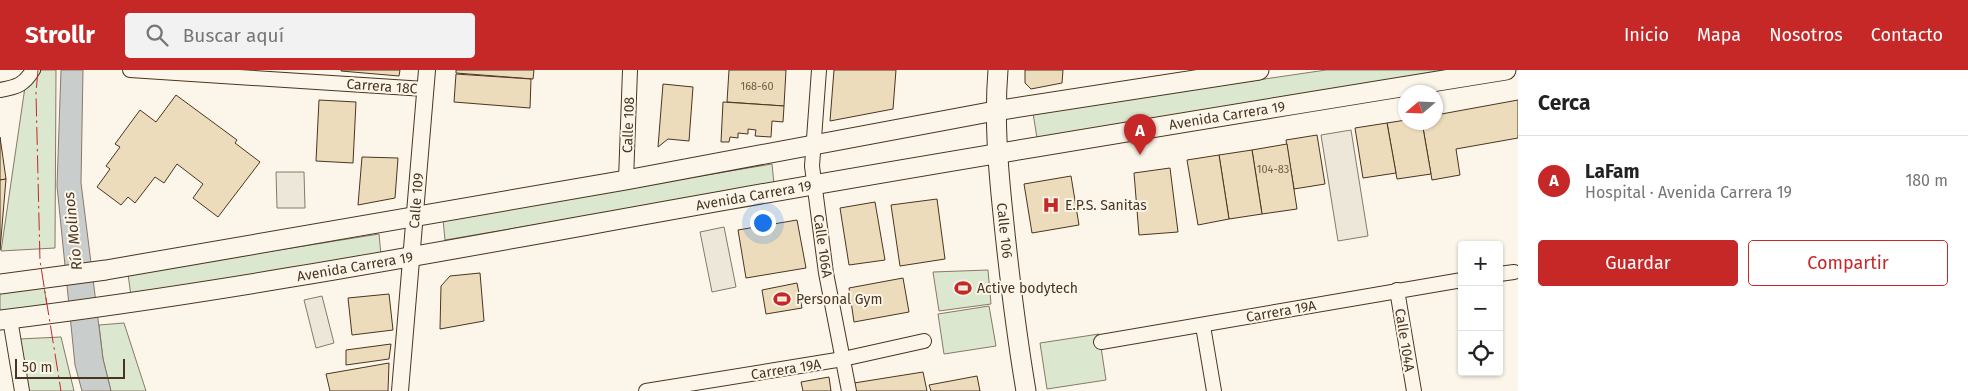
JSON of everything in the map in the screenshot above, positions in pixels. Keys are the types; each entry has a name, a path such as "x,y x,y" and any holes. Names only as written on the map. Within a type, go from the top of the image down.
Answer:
{"main road":[{"name":"Calle 106","path":"998,70 995,111 997,153 1008,262 1026,391"},
{"path":"0,284 95,272 626,180 995,111 1259,70"},
{"name":"Avenida Carrera 19","path":"5,320 106,308 410,257 997,153 1506,70"}],"street":[{"name":"Carrera 18C","path":"130,70 264,74 425,89"},
{"name":"Calle 109","path":"400,391 427,70"},
{"name":"Calle 108","path":"626,180 630,70"},
{"name":"Calle 106A","path":"819,70 812,166 826,273 849,391"},
{"path":"0,90 10,88 29,76"},
{"path":"1503,273 1514,272"},
{"name":"Carrera 19A","path":"1101,342 1203,326 1458,281"},
{"name":"Calle 104A","path":"1397,290 1414,391"},
{"path":"5,320 22,391"},
{"path":"1203,326 1214,391"},
{"name":"Carrera 19A","path":"646,391 843,359 924,342"}],"green space":[{"path":"41,70 56,70 55,248 1,251 25,87"},
{"path":"1326,70 1462,70 1037,138 1033,113"},
{"path":"772,164 774,184 445,240 443,219"},
{"path":"379,234 381,255 131,296 128,274"},
{"name":"Active bodytech","path":"988,270 991,304 939,311 933,272"},
{"path":"44,286 47,306 0,312 0,292"},
{"path":"989,306 996,346 944,354 938,314"},
{"path":"124,323 146,391 111,391 103,359 99,325"},
{"path":"1099,334 1106,380 1047,389 1040,343"},
{"path":"61,337 74,391 27,391 19,339"}],"shaded area":[{"path":"1351,130 1368,236 1338,241 1321,135"},
{"path":"276,172 304,172 305,208 277,208"},
{"path":"724,227 736,287 712,292 700,232"},
{"path":"322,296 334,343 316,348 304,300"}],"water":[{"name":"Río Molinos","path":"61,70 83,70 81,183 103,359 111,391 82,391 75,365 57,186"}],"building":[{"path":"341,70 400,70 399,76"},
{"path":"456,70 534,70 533,79 456,73"},
{"path":"729,70 786,70 784,106 727,102"},
{"path":"834,70 896,70 893,109 830,121"},
{"path":"1025,70 1063,70 1062,83 1031,89 1025,83"},
{"path":"456,74 531,79 530,108 454,102"},
{"path":"663,84 693,87 689,141 668,139 658,147"},
{"path":"176,95 237,140 235,143 260,162 218,217 193,198 203,184 177,164 164,183 155,177 135,203 128,197 121,205 97,187 110,169 106,166 120,147 115,144 140,110 156,122"},
{"path":"319,100 356,102 353,163 316,161"},
{"path":"1518,100 1518,138 1456,149 1460,175 1432,180 1423,130 1443,130 1443,114"},
{"path":"723,102 784,106 783,122 772,121 771,137 755,136 756,130 748,129 748,134 738,133 738,138 730,137 729,142 721,142"},
{"path":"1398,121 1398,130 1423,130 1431,174 1397,179 1387,123"},
{"path":"1387,123 1396,173 1363,178 1355,128"},
{"path":"1317,135 1325,184 1294,189 1286,140"},
{"path":"0,137 6,179 0,180"},
{"path":"1287,144 1297,209 1262,214 1252,150"},
{"path":"1252,150 1262,214 1229,219 1219,155"},
{"path":"1219,155 1229,219 1198,225 1187,160"},
{"path":"362,157 398,158 395,198 358,205"},
{"path":"1170,168 1178,232 1139,235 1134,173"},
{"name":"E.P.S. Sanitas","path":"1071,176 1079,225 1032,233 1024,184"},
{"path":"6,179 0,250 0,180"},
{"path":"937,199 945,259 900,266 891,205"},
{"path":"875,202 885,260 849,265 840,208"},
{"path":"797,220 806,268 746,278 738,230"},
{"path":"480,273 484,321 440,329 441,286 450,276"},
{"path":"903,278 909,312 854,322 849,288"},
{"name":"Personal Gym","path":"797,283 802,308 766,314 762,290"},
{"path":"389,294 393,330 352,335 348,298"},
{"path":"391,344 389,359 346,365 346,350"},
{"path":"389,363 388,391 330,391 326,374"},
{"path":"923,372 927,391 856,391 854,383"},
{"path":"977,376 980,391 931,391 929,385"},
{"path":"829,377 831,391 803,391 801,382"}],"power":[{"path":"38,70 36,93 40,261 61,391"}],"place":[{"name":"LaFam","path":"1140,155"},
{"name":"E.P.S. Sanitas","path":"1051,205"},
{"name":"Active bodytech","path":"963,288"},
{"name":"Personal Gym","path":"782,299"}]}
